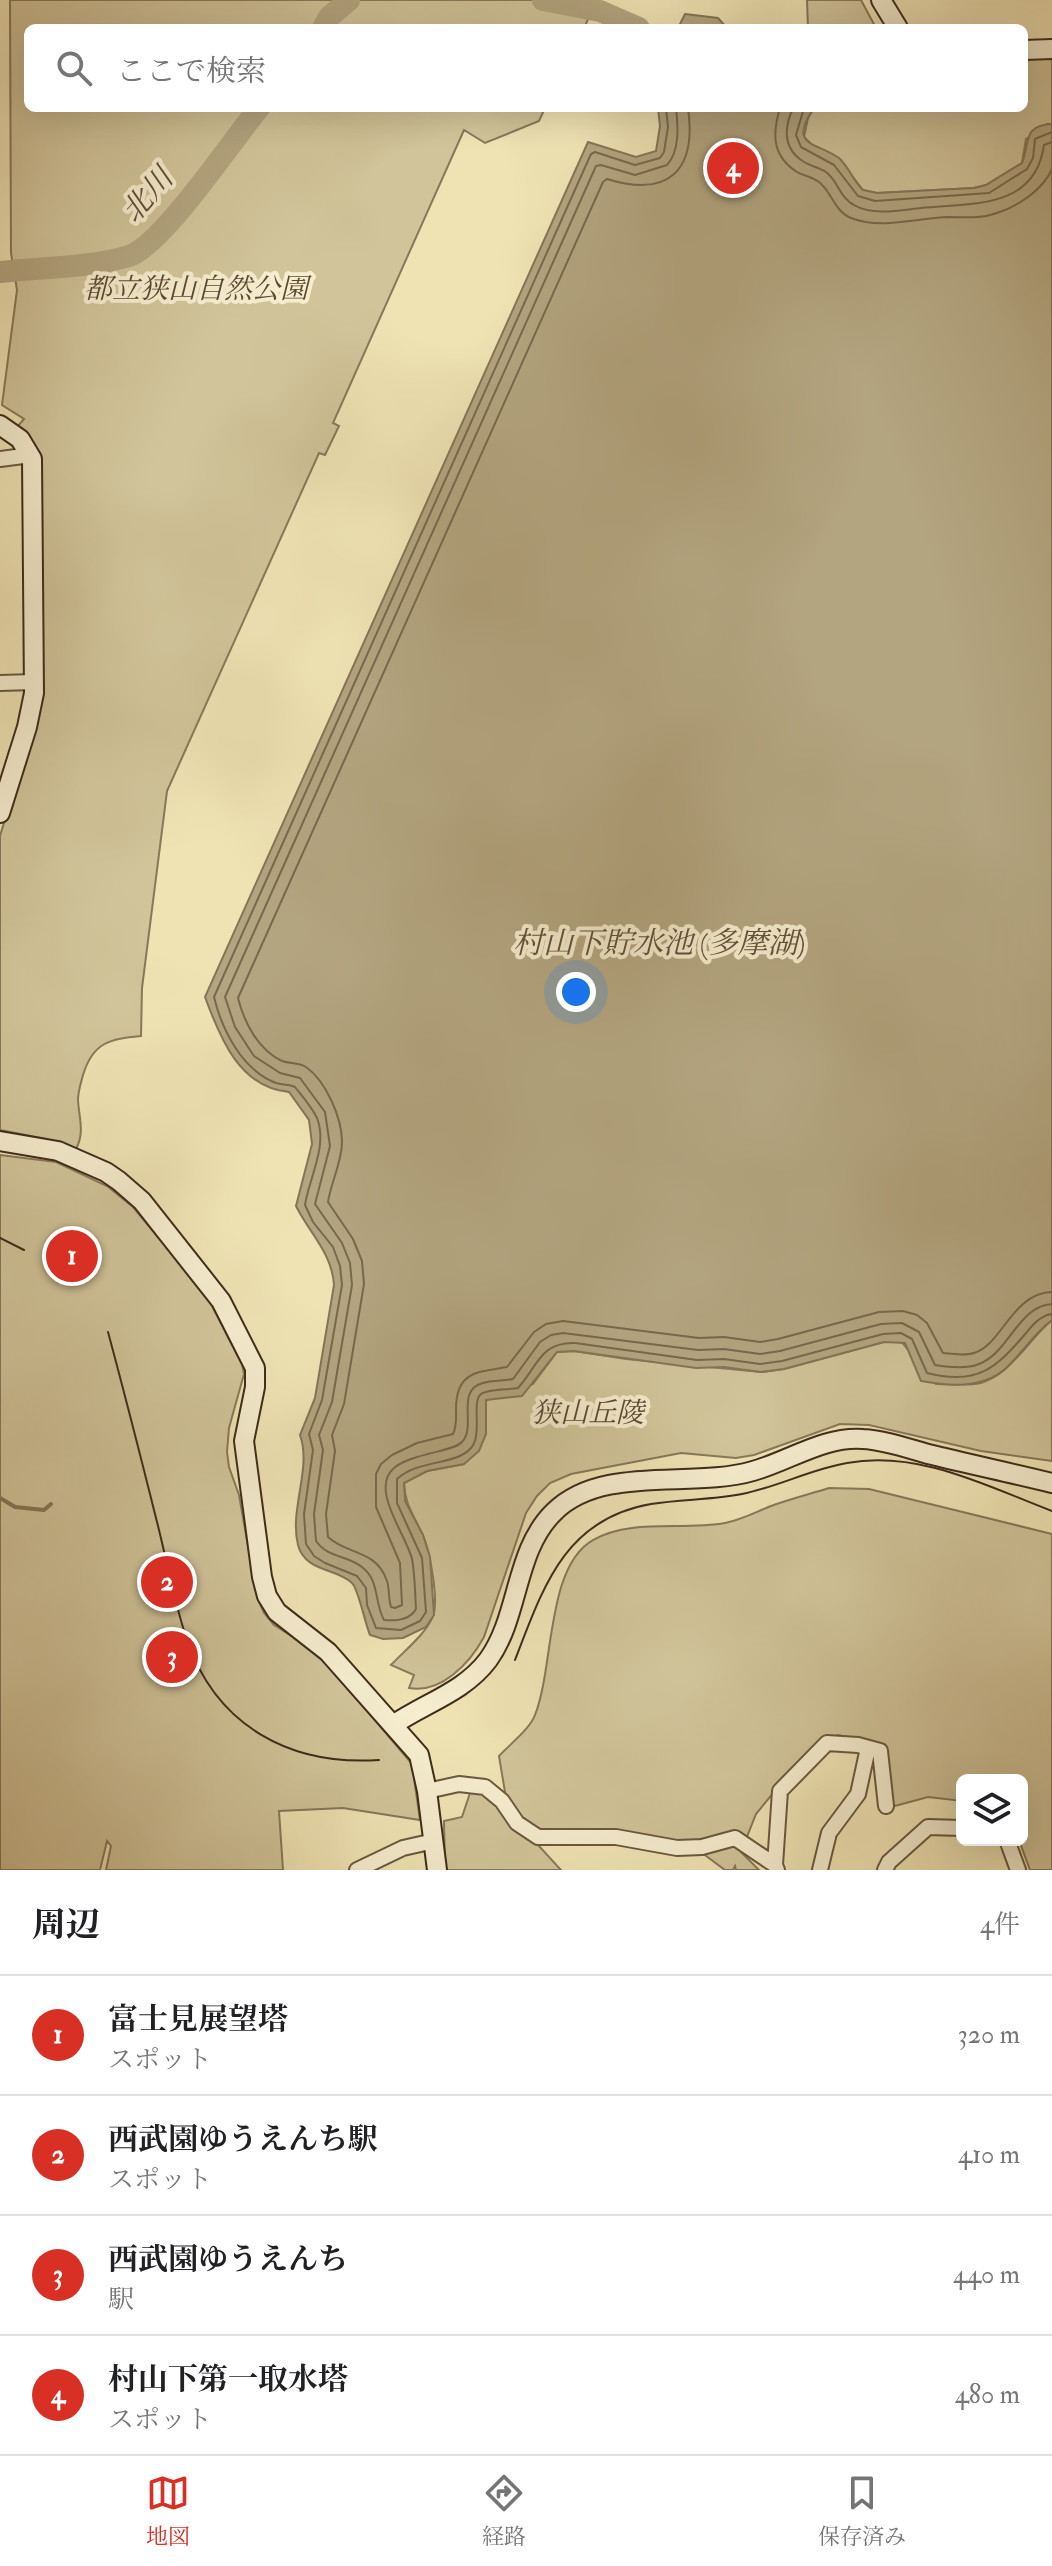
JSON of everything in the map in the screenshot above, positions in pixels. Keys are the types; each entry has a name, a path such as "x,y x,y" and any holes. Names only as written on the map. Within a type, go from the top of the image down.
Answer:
{"street":[{"path":"881,0 896,24"},
{"path":"1028,50 1052,49"},
{"path":"0,425 20,439 31,455 33,490 33,699 0,813"},
{"path":"0,459 31,455"},
{"path":"0,683 33,682"},
{"path":"0,1141 58,1151 113,1177 142,1201 214,1288 255,1368 255,1387 244,1441 267,1596 277,1612 328,1652 421,1758 437,1870"},
{"path":"393,1725 456,1689 480,1670 502,1633 529,1550 540,1529 556,1510 587,1491 620,1483 733,1476 769,1467 826,1443 860,1438 1052,1483"},
{"path":"776,1868 780,1791 827,1743 880,1751 886,1806"},
{"path":"820,1870 829,1833 858,1794 868,1748"},
{"path":"427,1791 459,1784 485,1787 502,1801 517,1823 538,1837 616,1837 677,1848 702,1847 735,1838 776,1868"},
{"path":"885,1870 889,1862 928,1827 956,1828"},
{"path":"357,1870 403,1848 434,1841"},
{"path":"1009,1846 1018,1870"}],"green space":[{"name":"都立狭山自然公園","path":"10,0 597,0 586,24 24,24 24,112 543,112 539,121 485,143 464,130 333,423 339,426 325,455 319,453 167,791 142,988 141,1036 104,1044 92,1055 78,1093 81,1131 76,1149 46,1139 0,1130 0,836 41,701 43,597 40,468 16,428 24,419 2,405 17,290 11,253"},
{"path":"807,0 861,0 874,24 808,24"},
{"path":"1028,59 1052,60 1052,124 1047,124 1026,139 1022,163 986,185 877,193 863,190 839,159 814,147 804,137 812,112 1028,112"},
{"path":"0,1155 56,1162 107,1186 133,1207 207,1296 242,1364 244,1374 229,1428 227,1452 239,1495 257,1597 274,1625 306,1645 330,1667 412,1764 420,1820 343,1808 279,1811 283,1870 106,1870 111,1846 107,1841 100,1870 0,1870"},
{"name":"狭山丘陵","path":"1052,1320 1052,1461 981,1451 869,1425 840,1424 754,1455 736,1458 681,1453 571,1474 550,1483 526,1513 484,1637 463,1666 443,1681 421,1689 409,1688 414,1675 391,1665 425,1629 435,1609 428,1553 408,1504 404,1483 427,1471 464,1464 486,1434 486,1400 533,1384 557,1352 574,1351 761,1372 784,1369 884,1342 901,1341 936,1384 970,1384 981,1383 1002,1372"},
{"path":"829,1488 869,1489 1052,1534 1052,1870 1030,1870 1021,1846 1028,1846 1028,1774 956,1774 956,1800 928,1797 891,1807 872,1742 838,1735 821,1741 797,1764 756,1814 741,1852 759,1870 736,1870 735,1866 733,1870 725,1870 690,1844 550,1834 528,1827 506,1798 499,1756 535,1715 559,1594 578,1553 593,1540 624,1529 725,1523"},
{"path":"471,1790 481,1793 505,1811 561,1870 445,1870 444,1821 462,1817"}],"water":[{"path":"685,14 718,18 723,24 680,24"},
{"name":"村山下貯水池 (多摩湖)","path":"658,112 812,112 803,130 808,142 839,158 863,190 877,193 986,185 1022,163 1031,132 1042,125 1052,124 1052,1320 1005,1369 986,1380 964,1384 921,1381 905,1343 884,1342 784,1369 761,1372 724,1367 696,1368 574,1351 557,1352 522,1396 486,1400 486,1434 479,1451 464,1464 427,1471 404,1483 405,1501 423,1535 430,1557 434,1615 426,1627 403,1638 383,1639 370,1635 352,1583 307,1560 298,1545 296,1531 303,1461 300,1435 315,1398 334,1285 325,1253 296,1206 312,1144 309,1120 289,1092 257,1081 234,1058 205,997 588,142 636,157 656,151 660,126"}],"waterway":[{"name":"北川","path":"325,24 349,0"},
{"name":"北川","path":"543,0 600,11 630,24"},
{"name":"北川","path":"0,272 98,263 129,256 143,248 178,213 256,112"},
{"path":"0,1498 15,1507 44,1510 51,1504"}],"tram line":[{"path":"0,1238 24,1250"},
{"path":"108,1332 178,1611 200,1670 217,1696 238,1718 261,1735 287,1748 316,1756 379,1760"},
{"path":"515,1660 547,1583 561,1561 577,1541 621,1512 651,1504 742,1494 834,1466 874,1460 926,1466 952,1473 1052,1511"}],"place":[{"name":"村山下第一取水塔","path":"733,168"},
{"name":"富士見展望塔","path":"72,1256"},
{"name":"西武園ゆうえんち駅","path":"167,1582"},
{"name":"西武園ゆうえんち","path":"172,1657"}]}
